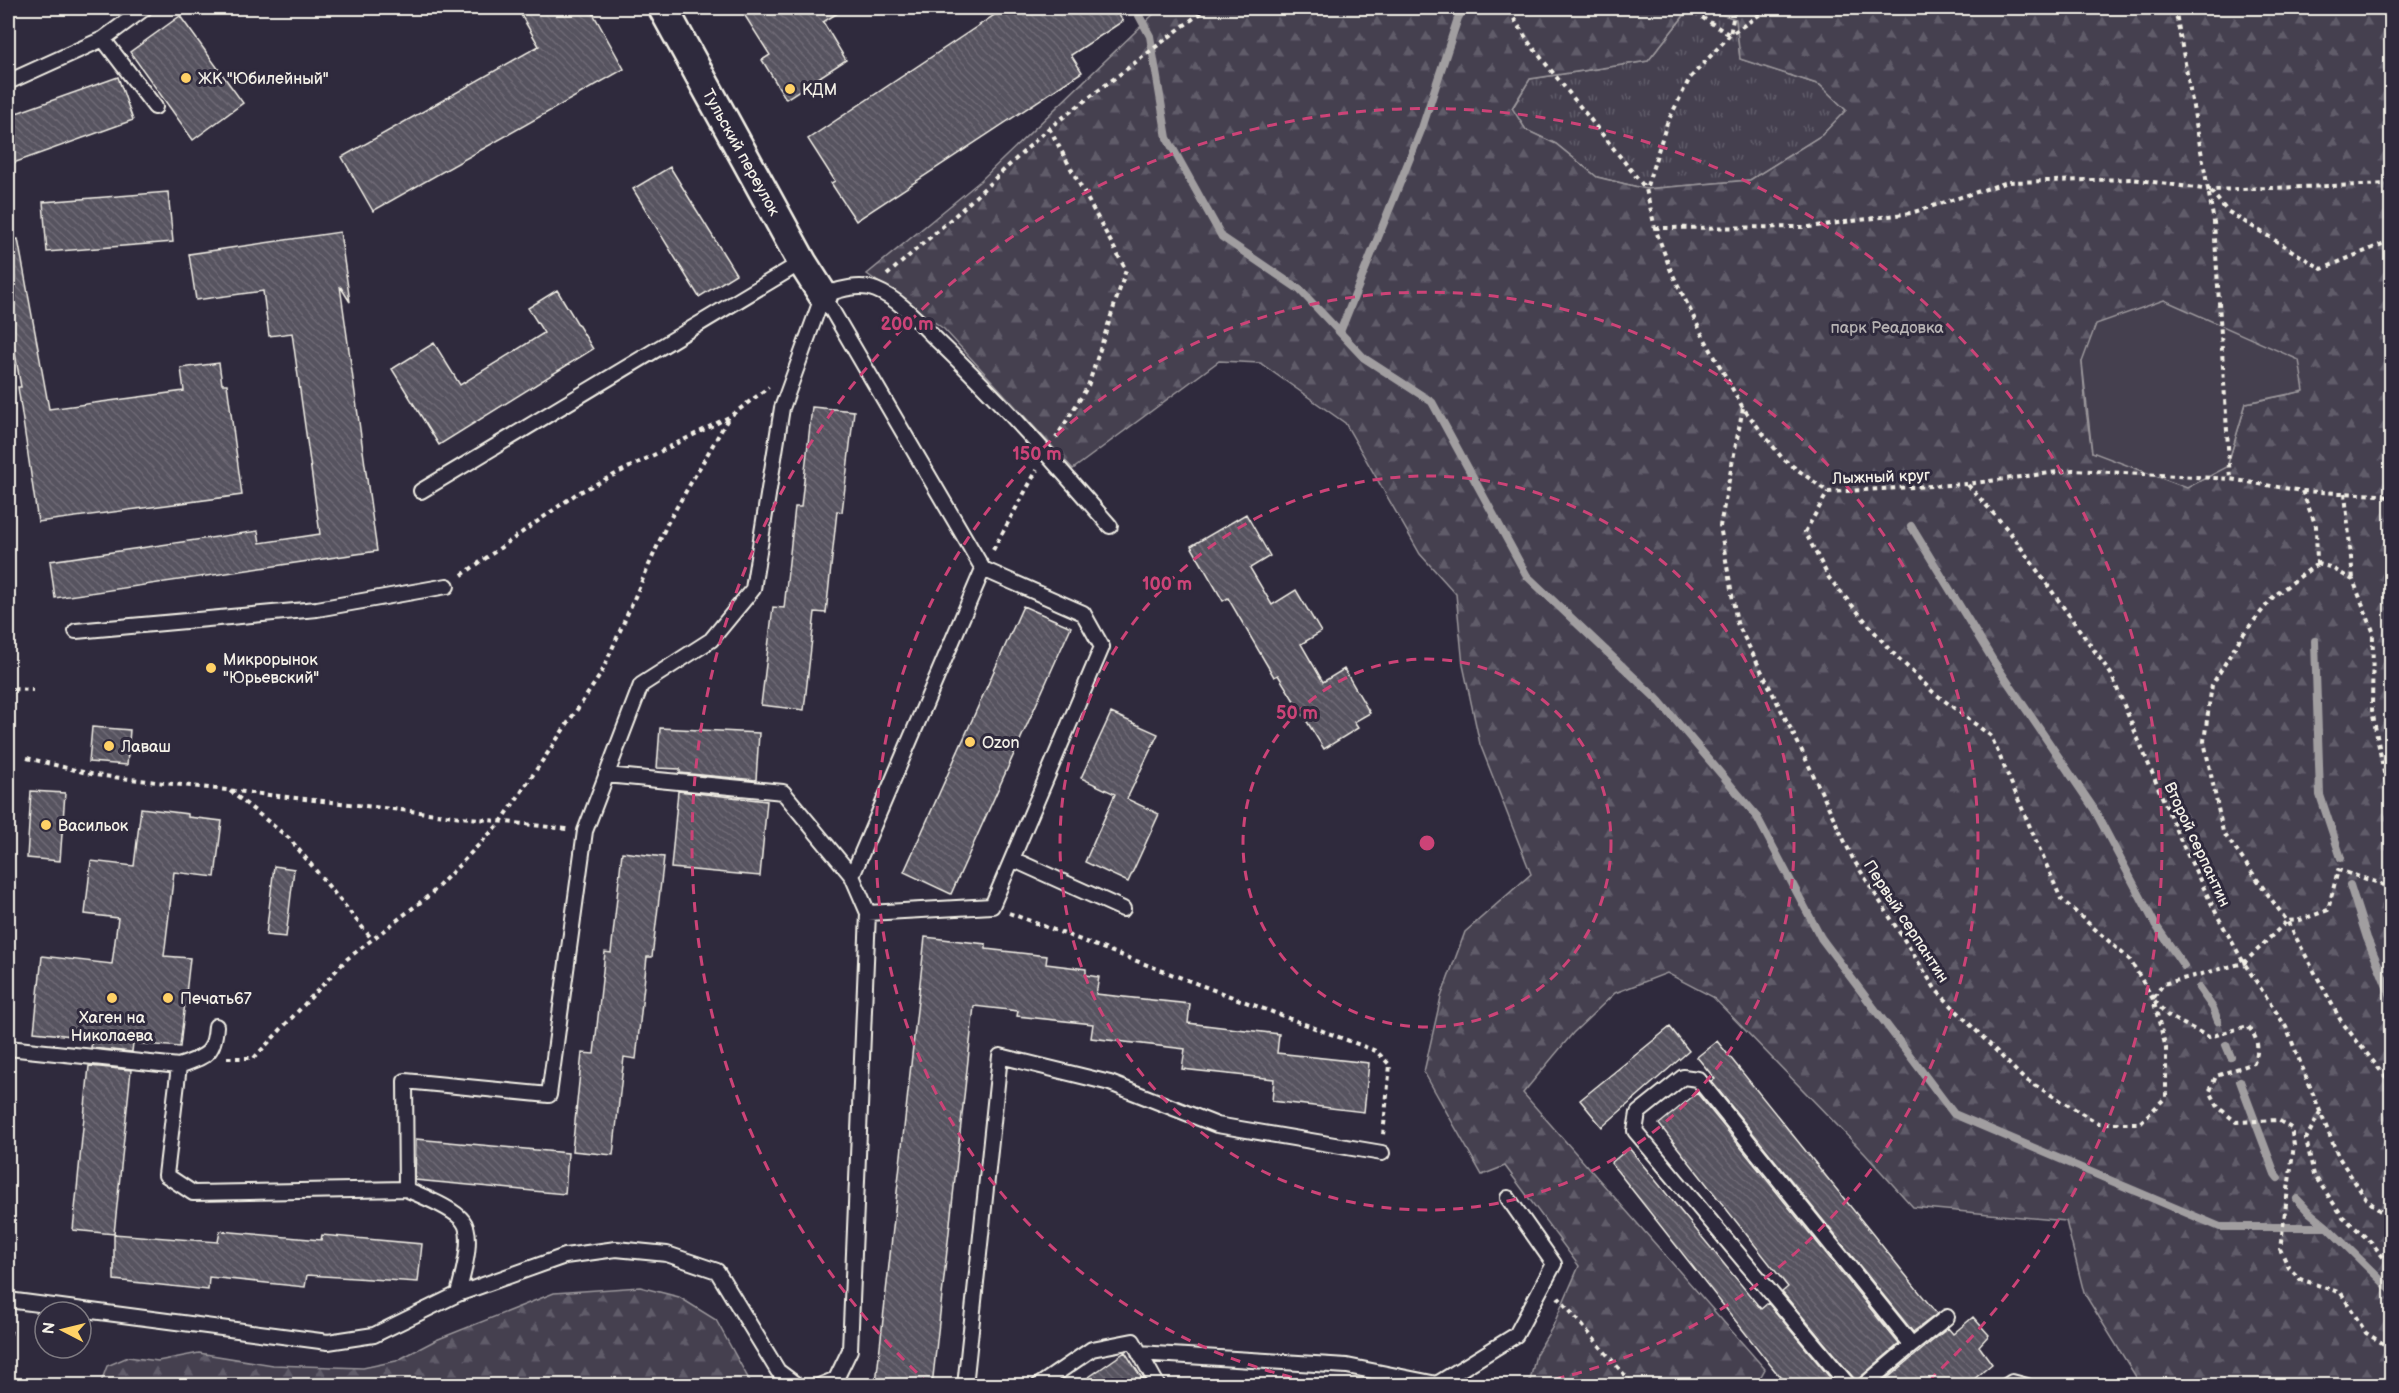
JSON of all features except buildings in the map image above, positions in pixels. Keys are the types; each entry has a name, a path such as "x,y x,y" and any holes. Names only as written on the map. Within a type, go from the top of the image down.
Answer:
{"street":[{"name":"Тульский переулок","path":"663,8 802,262 823,295"}],"lane":[{"path":"8,82 103,39 145,8"},
{"path":"103,39 156,107"},
{"path":"421,491 802,262"},
{"path":"823,295 848,287 875,289 911,315 979,380 1047,453 1110,526"},
{"path":"406,1189 405,1081 549,1095 585,831 641,685 711,640 753,589 782,408 823,295"},
{"path":"823,295 983,569 1083,613 1102,647 992,906 868,914"},
{"path":"852,876 983,569"},
{"path":"76,631 317,609 447,586"},
{"path":"606,775 783,792 852,876 868,914 850,1350 836,1379 819,1386"},
{"path":"1012,859 1123,909"},
{"path":"8,1048 179,1066 201,1058 212,1050 216,1026"},
{"path":"965,1386 1000,1056 1110,1083 1217,1125 1382,1153"},
{"path":"179,1066 166,1175 193,1193 406,1189 464,1221 468,1232 468,1247 458,1294"},
{"path":"1849,1386 1635,1131 1638,1113 1683,1077 1698,1079 1912,1345"},
{"path":"1139,1353 1347,1366 1437,1384 1516,1335 1554,1264 1508,1198"},
{"path":"8,1300 328,1342 374,1335 458,1294 565,1256 616,1249 667,1254 717,1271 778,1371 798,1386"},
{"path":"1863,1386 1947,1317"},
{"path":"1038,1386 1092,1349 1133,1341 1158,1386"},
{"path":"2006,1386 2012,1382 2027,1386"}],"path":[{"path":"875,289 888,274 1049,128 1207,8"},
{"path":"1508,9 1542,8"},
{"path":"1659,8 1692,11 1730,35"},
{"path":"1730,35 1735,8"},
{"path":"1646,189 1667,123 1690,78 1730,35 1762,12 1786,8"},
{"path":"2175,8 2210,190 2214,222 2230,479"},
{"path":"1508,9 1530,44 1646,189"},
{"path":"983,569 1047,453 1088,386 1126,270 1049,128"},
{"path":"1655,228 1809,227 1911,213 2008,182 2132,178 2210,190 2391,184"},
{"name":"Лыжный круг","path":"1646,189 1655,228 1671,272 1743,408 1783,459 1828,492 1967,484 2073,470 2230,479 2302,490 2391,498"},
{"path":"2210,190 2227,211 2322,269 2391,240"},
{"path":"447,586 576,494 729,417 797,366"},
{"name":"Первый серпантин","path":"1743,408 1720,526 1737,623 1801,748 1853,859 1936,990 2023,1078 2098,1123 2140,1123 2166,1097 2166,1048 2153,999 2130,960 2061,899 1991,736 1933,692 1896,656 1829,578 1805,532 1828,492"},
{"path":"201,1058 254,1058 347,959 431,894 501,822 601,674 667,524 729,417"},
{"name":"Второй серпантин","path":"1967,484 2009,531 2111,674 2178,835 2217,915 2244,963 2286,1027 2338,1156 2366,1199 2391,1221"},
{"path":"2302,490 2316,526 2317,564 2330,567 2353,580"},
{"path":"2345,493 2353,580 2373,632 2372,710 2391,815"},
{"name":"Второй серпантин","path":"2317,564 2274,596 2241,637 2212,685 2204,741 2223,832 2287,921 2341,1021 2391,1084"},
{"path":"13,689 33,690"},
{"path":"27,758 95,775 585,831"},
{"path":"229,790 290,839 372,939"},
{"path":"2391,890 2379,883 2338,870 2328,910 2300,920 2287,921 2244,963 2163,984 2153,999 2168,1016 2209,1037 2248,1026 2257,1037 2259,1052 2254,1063 2216,1076 2210,1091 2218,1107 2236,1122 2277,1120 2290,1128 2294,1145 2280,1249 2289,1268 2300,1279 2341,1293 2366,1333 2391,1349"},
{"path":"992,906 1376,1051 1390,1065 1382,1153"},
{"path":"2320,1112 2306,1140 2314,1175 2343,1216 2371,1242 2391,1268"},
{"path":"1545,1281 1634,1386"}],"green space":[{"name":"парк Реадовка","path":"1160,8 1690,8 1648,61 1530,79 1512,108 1526,130 1556,144 1597,177 1646,189 1750,180 1822,135 1846,110 1820,85 1740,59 1736,19 1703,8 2391,8 2391,1385 2141,1385 2084,1293 2066,1221 1913,1207 1713,997 1667,973 1615,993 1573,1033 1523,1093 1765,1369 1756,1385 1529,1385 1536,1354 1552,1328 1579,1266 1505,1166 1482,1175 1424,1072 1441,997 1465,932 1531,874 1480,744 1463,665 1456,594 1420,554 1345,423 1260,363 1219,361 1073,469 944,329 867,274 979,182","holes":["2082,362 2304,391 2246,403 2227,467 2092,452"]},
{"path":"1690,8 1703,8 1736,19 1740,59 1820,85 1846,110 1822,135 1750,180 1646,189 1597,177 1556,144 1526,130 1512,109 1530,79 1648,61"},
{"path":"2164,300 2299,360 2304,391 2246,403 2227,467 2187,488 2092,452 2082,362 2096,324"},
{"path":"640,1287 679,1297 716,1320 752,1385 100,1385 107,1366 128,1357 158,1361 199,1353 273,1365 363,1368 396,1361 436,1340 554,1293"}],"waterway":[{"path":"1135,8 1150,36 1167,138 1222,237 1300,290 1364,358 1432,402 1527,576 1660,702 1756,815 1821,938 1954,1114 2220,1227 2327,1227 2392,1291"},
{"path":"1340,332 1422,128 1458,18 1464,8"},
{"path":"1911,526 1994,662 2094,809 2155,924 2184,966"},
{"path":"2315,641 2320,795 2341,858"},
{"path":"2350,885 2367,938 2392,999"},
{"path":"2199,988 2213,1008 2218,1021"},
{"path":"2226,1045 2231,1057"},
{"path":"2240,1081 2278,1178"},
{"path":"2297,1199 2327,1227"}],"place":[{"name":"ЖК \"Юбилейный\"","path":"186,78"},
{"name":"КДМ","path":"790,89"},
{"name":"Микрорынок \"Юрьевский\"","path":"211,668"},
{"name":"Ozon","path":"970,742"},
{"name":"Лаваш","path":"109,746"},
{"name":"Васильок","path":"46,825"},
{"name":"Хаген на Николаева","path":"112,998"},
{"name":"Печать67","path":"168,998"}]}
